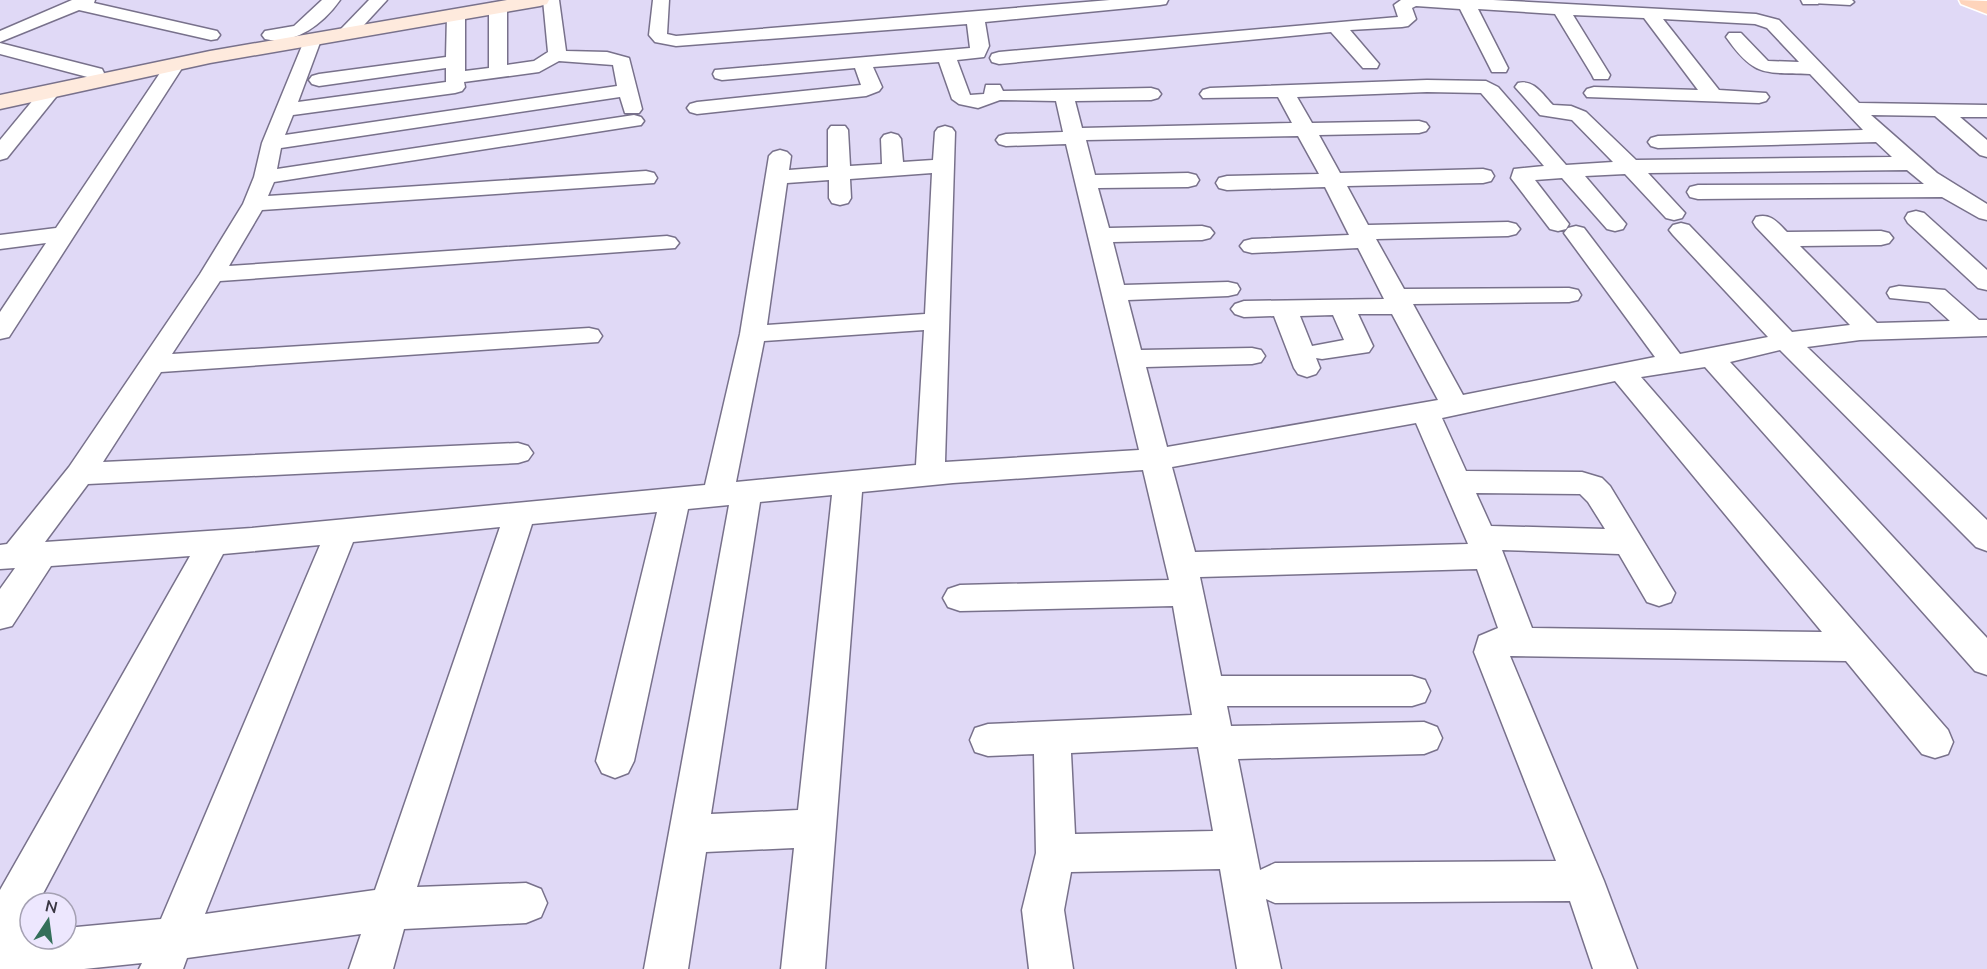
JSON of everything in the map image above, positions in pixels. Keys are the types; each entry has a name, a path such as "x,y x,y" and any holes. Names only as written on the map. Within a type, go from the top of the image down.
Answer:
{"main road":[{"path":"1968,0 1987,8"}],"street":[{"path":"272,35 300,30 332,0"},
{"path":"346,34 380,0"},
{"path":"0,102 175,65 540,0"},
{"path":"551,0 557,54"},
{"path":"661,0 658,35 661,38 676,41 975,17 1020,7 1148,1"},
{"path":"1696,0 1707,16"},
{"path":"5,32 82,2 211,35"},
{"path":"999,58 1406,21 1403,5 1409,2 1707,16 1769,22 1882,136 1944,190 1987,213"},
{"path":"1467,3 1499,68"},
{"path":"498,7 498,72"},
{"path":"1561,9 1598,84 1713,96 1759,97"},
{"path":"1648,13 1713,96"},
{"path":"456,15 455,75 459,147"},
{"path":"722,74 977,53 980,50 975,17"},
{"path":"1457,24 1477,25"},
{"path":"1336,26 1370,64"},
{"path":"1735,37 1763,66 1816,69"},
{"path":"0,616 19,556 80,474 154,364 255,204 265,177 272,143 312,40"},
{"path":"0,48 95,73"},
{"path":"319,80 498,72 539,66 557,54"},
{"path":"265,177 459,147 634,125 622,62 566,57 557,54"},
{"path":"946,56 962,99 972,102 989,100 1000,92 1064,95 1151,94"},
{"path":"697,108 866,90 872,87 862,62"},
{"path":"0,331 175,65"},
{"path":"285,110 455,75"},
{"path":"1210,94 1426,86 1486,87 1615,224"},
{"path":"1525,87 1547,111 1571,112 1579,116 1630,167 1786,341 1987,539"},
{"path":"272,143 629,90"},
{"path":"0,154 50,92"},
{"path":"1285,92 1455,406"},
{"path":"1064,95 1157,459 1185,579 1259,969"},
{"path":"1856,109 1987,111"},
{"path":"1940,110 1987,151"},
{"path":"1006,140 1074,136 1419,127"},
{"path":"838,130 840,198"},
{"path":"930,474 945,132"},
{"path":"1658,142 1882,136"},
{"path":"891,139 893,170"},
{"path":"1673,363 1567,228 1521,175 1630,167 1914,163"},
{"path":"666,969 690,834 753,334 779,166 840,173 942,166"},
{"path":"1227,183 1483,176"},
{"path":"255,204 646,178"},
{"path":"1086,182 1188,180"},
{"path":"1698,192 1944,190"},
{"path":"1916,218 1987,283"},
{"path":"1252,246 1362,236 1508,229"},
{"path":"1870,331 1772,231 1881,238"},
{"path":"1100,235 1202,233"},
{"path":"0,242 64,234"},
{"path":"212,274 667,243"},
{"path":"1114,293 1228,289"},
{"path":"1899,293 1936,295 1980,328"},
{"path":"1244,309 1342,307 1398,302 1569,295"},
{"path":"1284,308 1314,359 1360,346 1342,307"},
{"path":"753,334 937,321"},
{"path":"19,556 342,531 930,474 1157,459 1425,412 1622,371 1711,358 1786,341 1870,331 1980,328"},
{"path":"154,364 589,336"},
{"path":"1131,359 1252,356"},
{"path":"1711,358 1987,661"},
{"path":"1622,371 1935,742"},
{"path":"1425,412 1485,547 1520,642"},
{"path":"80,474 518,453"},
{"path":"803,969 848,482"},
{"path":"1456,482 1587,484 1595,489 1659,593"},
{"path":"615,760 675,499"},
{"path":"371,969 520,514"},
{"path":"168,954 342,531"},
{"path":"0,931 214,542"},
{"path":"960,598 1185,579 1485,547 1628,542"},
{"path":"1615,969 1584,881 1491,652 1491,646 1498,642 1520,642 1856,647"},
{"path":"1206,691 1412,691"},
{"path":"1051,969 1043,910 1056,853 1052,737"},
{"path":"988,740 1052,737 1424,738"},
{"path":"690,834 816,828"},
{"path":"1056,853 1238,850"},
{"path":"1275,883 1584,881"},
{"path":"0,956 168,954 389,909 526,903"}],"lane":[{"path":"1810,0 1850,2"}]}
